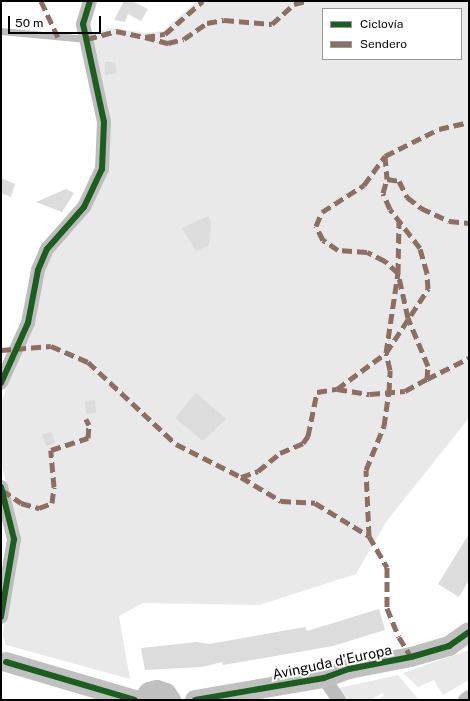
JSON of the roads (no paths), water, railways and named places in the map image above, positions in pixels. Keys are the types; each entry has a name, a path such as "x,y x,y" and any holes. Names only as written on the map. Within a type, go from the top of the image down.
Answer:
{"street":[{"path":"1,383 28,323 38,270 47,249 84,206 102,169 104,122 83,24 90,1"},
{"path":"1,487 14,539 1,617"},
{"name":"Avinguda d'Europa","path":"194,700 324,678 448,646 469,632"},
{"path":"3,659 31,670 135,700"},
{"path":"324,678 339,700"},
{"path":"143,700 149,692 157,690 166,693 171,700"},
{"path":"465,700 469,697"}],"lane":[{"path":"1,31 87,39"}]}
